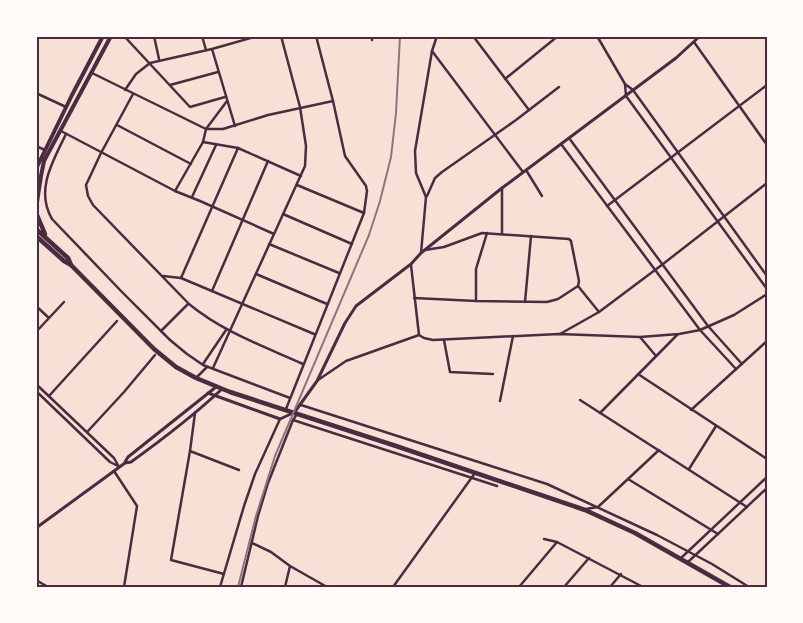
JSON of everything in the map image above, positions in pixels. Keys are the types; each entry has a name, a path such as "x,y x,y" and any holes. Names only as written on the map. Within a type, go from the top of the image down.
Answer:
{"main road":[{"path":"36,169 66,106 103,36"},
{"path":"48,243 36,209 44,161 110,36"},
{"path":"36,229 64,261 72,265 154,348 176,367 196,378 230,392 476,472 584,510 635,533 730,587"},
{"path":"36,236 48,243"},
{"path":"36,240 48,243"}],"street":[{"path":"124,36 190,106 225,97"},
{"path":"154,36 159,60"},
{"path":"202,36 206,50"},
{"path":"125,90 136,74 150,63 258,36"},
{"path":"213,368 305,166 306,146 300,107 281,36"},
{"path":"286,411 314,334 364,214 367,191 366,186 345,156 316,36"},
{"path":"426,197 416,173 415,151 432,51 437,36"},
{"path":"505,79 558,36"},
{"path":"597,36 625,84 633,90 767,276"},
{"path":"241,587 258,516 268,484 295,414 316,381 345,323 356,306 502,188 676,58 700,36"},
{"path":"475,37 529,110"},
{"path":"693,42 767,145"},
{"path":"212,49 234,126"},
{"path":"432,51 542,196"},
{"path":"85,70 206,128 223,129 268,115 333,101"},
{"path":"170,85 218,72"},
{"path":"625,84 626,96 767,289"},
{"path":"607,206 767,85"},
{"path":"421,253 426,197 438,175 558,87"},
{"path":"36,94 66,106"},
{"path":"133,94 101,153 86,186 88,196 93,205 161,276 204,316 230,332 303,364"},
{"path":"175,191 203,142 206,128 226,102"},
{"path":"117,125 191,164"},
{"path":"61,131 175,191 274,234"},
{"path":"66,134 48,172 44,197 49,214 161,331 187,354 202,364 290,398"},
{"path":"569,138 708,326 742,364"},
{"path":"203,142 238,148 301,176"},
{"path":"561,144 700,330 736,369"},
{"path":"192,198 216,145"},
{"path":"36,146 45,150"},
{"path":"181,278 238,148"},
{"path":"212,291 268,161"},
{"path":"559,334 599,312 767,183"},
{"path":"297,185 364,214"},
{"path":"502,188 502,234"},
{"path":"283,214 352,244"},
{"path":"414,298 538,303 553,301 578,286 579,281 570,239 487,233 474,235 444,247 425,250"},
{"path":"476,301 476,269 487,233"},
{"path":"525,302 530,236"},
{"path":"269,244 340,273"},
{"path":"410,264 419,335"},
{"path":"256,274 327,304"},
{"path":"161,276 181,278 314,334"},
{"path":"578,286 599,312"},
{"path":"316,381 346,361 419,335 428,339 444,340 559,334 640,337 679,334 700,330 734,315 767,294"},
{"path":"36,332 64,302"},
{"path":"161,331 189,304"},
{"path":"36,306 49,318"},
{"path":"49,396 117,321"},
{"path":"202,364 226,330"},
{"path":"600,413 679,334"},
{"path":"500,401 513,336"},
{"path":"640,337 656,356"},
{"path":"444,340 450,372 493,374"},
{"path":"691,410 767,341"},
{"path":"88,431 155,355"},
{"path":"196,378 208,366"},
{"path":"638,374 767,459"},
{"path":"36,384 88,431 114,458 119,467"},
{"path":"125,463 128,457 216,387"},
{"path":"36,528 119,467 131,462 195,413 222,389"},
{"path":"36,391 110,462 119,467"},
{"path":"208,393 280,419 295,414"},
{"path":"580,400 747,507"},
{"path":"301,405 547,484 696,555 749,587"},
{"path":"195,413 171,560 224,574"},
{"path":"220,587 255,474 280,419"},
{"path":"293,420 497,486"},
{"path":"690,469 716,426"},
{"path":"159,433 163,438"},
{"path":"584,510 598,507 659,450"},
{"path":"190,451 239,470"},
{"path":"114,471 137,506 124,587"},
{"path":"393,587 476,472"},
{"path":"680,558 767,477"},
{"path":"628,479 718,534"},
{"path":"688,562 767,488"},
{"path":"544,539 557,542 643,587"},
{"path":"252,542 272,552 290,566 327,587"},
{"path":"519,587 557,542"},
{"path":"564,587 589,558"},
{"path":"285,587 290,566"},
{"path":"610,587 621,574"},
{"path":"36,580 48,587"},
{"path":"715,587 719,580"}],"railway":[{"path":"238,587 256,516 275,456 369,235 380,201 391,157 396,113 400,36"}]}
